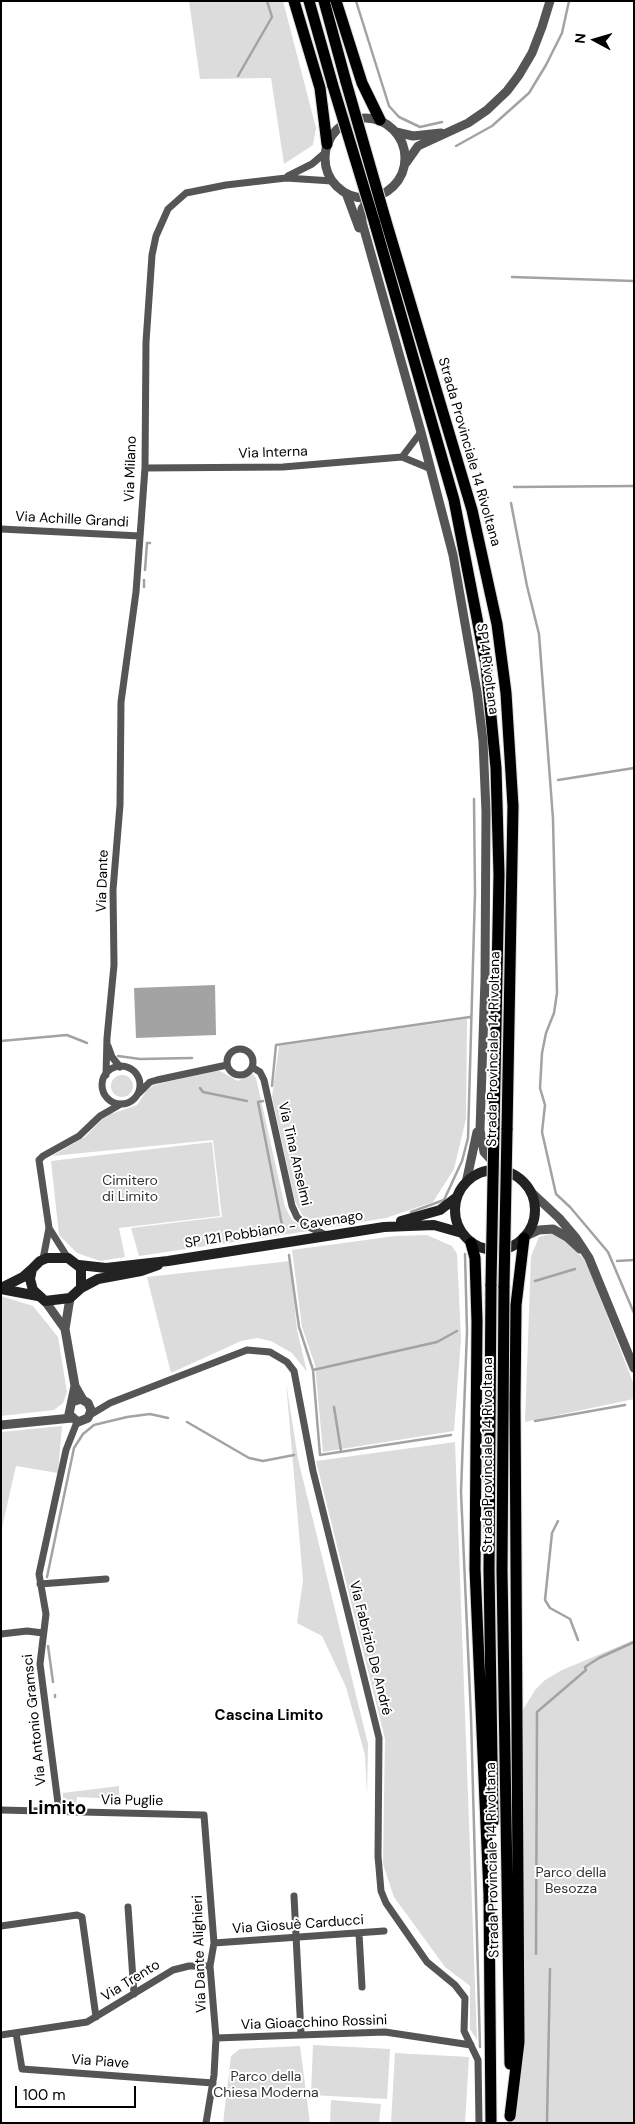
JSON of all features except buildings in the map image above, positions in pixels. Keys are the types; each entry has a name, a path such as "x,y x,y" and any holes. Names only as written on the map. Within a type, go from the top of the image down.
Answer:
{"highway":[{"path":"294,1 320,88 326,148"},
{"name":"Strada Provinciale 14 Rivoltana","path":"309,1 333,86 379,220 472,510 496,624 506,693 513,806 504,1286 502,1570 509,1916 510,2119"},
{"name":"Strada Provinciale 14 Rivoltana","path":"324,1 346,82 379,220 454,500 481,632 496,768 499,856 491,1284 490,1570 498,2123"},
{"path":"336,1 362,83 380,120"},
{"path":"510,2119 519,2042 516,1305 525,1237"},
{"path":"471,1243 475,1258 478,1321 475,1570 489,1894 491,2123"}],"main road":[{"path":"466,1183 481,1173 501,1171"},
{"name":"SP14 Rivoltana","path":"501,1171 520,1178 531,1192"},
{"name":"SP14 Rivoltana","path":"457,1197 466,1183"},
{"path":"457,1197 455,1215 462,1233 471,1243 484,1249 495,1251 512,1247 525,1237 535,1215 531,1192"},
{"name":"SP 121 Pobbiano - Cavenago","path":"384,1227 436,1212 457,1197"},
{"name":"SP 121 Pobbiano - Cavenago","path":"168,1261 384,1227 434,1225 462,1233"},
{"path":"1,1288 23,1277 43,1259 68,1258 79,1265 106,1268 168,1261"},
{"path":"1,1288 42,1298 70,1298 81,1288 98,1279 141,1271 168,1261"},
{"path":"79,1265 82,1275 81,1288"},
{"path":"32,1269 31,1283 42,1298"}],"street":[{"path":"404,166 418,146 451,132 487,110 516,80 534,48 550,1"},
{"path":"286,178 306,168 326,148 336,130 351,120 368,117 380,120 396,132 417,136 451,132"},
{"path":"346,193 360,197 382,194 400,178 404,166 405,150 396,132"},
{"path":"286,178 332,181 326,168 326,148"},
{"name":"Via Milano","path":"120,724 124,667 136,592 144,468 146,342 152,255 156,236 173,202 186,193 226,185 286,178"},
{"name":"SP14 Rivoltana","path":"332,181 346,193 367,247 422,432 454,555 465,614 482,740 486,892 480,1107 482,1146 491,1162 501,1171"},
{"name":"SP14 Rivoltana","path":"367,247 361,216 367,200 371,197"},
{"path":"402,457 422,432"},
{"name":"Via Interna","path":"144,468 283,467 402,457 431,469"},
{"name":"Via Achille Grandi","path":"1,529 140,536"},
{"name":"Via Dante","path":"107,1038 115,955 113,890 120,805 120,724"},
{"path":"107,1038 112,1057 120,1067"},
{"path":"107,1038 106,1076 103,1085 106,1096 112,1102 121,1104"},
{"name":"Via Tina Anselmi","path":"138,1093 150,1082 227,1064 229,1054 239,1049 250,1054 252,1066 260,1072 264,1080 292,1206 297,1218 307,1226 328,1236"},
{"path":"227,1064 231,1072 239,1075 247,1073 252,1066"},
{"path":"43,1259 49,1228 39,1160 79,1136 100,1116 121,1104 130,1102 138,1093 140,1084 137,1074 129,1068 120,1067 112,1069 106,1076"},
{"name":"Via Tina Anselmi","path":"137,1074 157,1080"},
{"path":"100,1116 106,1096"},
{"name":"SP14 Rivoltana","path":"466,1183 473,1155 480,1107"},
{"path":"531,1192 560,1218 589,1258 634,1368"},
{"path":"49,1228 68,1258"},
{"path":"525,1237 539,1230 552,1229 567,1237 589,1258"},
{"name":"Via Antonio Gramsci","path":"42,1298 65,1329"},
{"name":"Via Antonio Gramsci","path":"59,1811 40,1668 46,1614 40,1584 40,1566 66,1450 72,1413 75,1386 65,1329 70,1298"},
{"name":"Via Fabrizio De André","path":"110,1403 165,1384 238,1353 251,1350 270,1352 287,1362 294,1371 313,1471 379,1738 378,1856 381,1891 386,1903 427,1962 463,1994 466,2003 464,2031 478,2060 479,2123"},
{"name":"Via Antonio Gramsci","path":"75,1386 86,1402"},
{"path":"1,1425 58,1419 72,1413 86,1402 110,1403"},
{"path":"86,1402 90,1415"},
{"path":"72,1413 84,1422 90,1415 110,1403"},
{"path":"40,1584 106,1579"},
{"path":"1,1634 30,1631 43,1633"},
{"name":"Via Puglie","path":"1,1810 204,1815"},
{"name":"Via Dante Alighieri","path":"204,1815 214,1943 210,1966 216,2038 213,2083 206,2123"},
{"path":"294,1896 301,2034"},
{"path":"128,1907 134,1994"},
{"path":"1,1926 77,1915 82,1917 96,2017"},
{"name":"Via Giosuè Carducci","path":"214,1943 384,1931"},
{"path":"358,1933 362,1988"},
{"name":"Via Trento","path":"1,2035 79,2024 96,2017 173,1970 189,1966 210,1966"},
{"name":"Via Gioacchino Rossini","path":"216,2038 392,2032 471,2046"},
{"name":"Via Piave","path":"16,2033 22,2069 213,2083"}],"green space":[{"path":"189,1 283,1 316,128 313,145 284,164 271,78 200,79"},
{"path":"467,1019 466,1119 454,1169 433,1202 386,1218 325,1228 303,1216 295,1201 272,1097 279,1046"},
{"path":"220,1071 238,1081 252,1073 256,1078 285,1207 292,1220 309,1231 139,1256 131,1228 222,1217 213,1140 52,1156 85,1137 105,1116 137,1105 147,1090 154,1085"},
{"path":"122,1075 130,1078 133,1086 130,1094 122,1097 114,1094 111,1086 114,1078"},
{"name":"Cimitero di Limito","path":"212,1142 220,1216 119,1228 125,1257 100,1261 77,1253 59,1235 51,1161"},
{"path":"553,1233 565,1240 586,1261 634,1385 634,1399 525,1422 531,1256 539,1237"},
{"path":"427,1235 452,1246 457,1254 461,1339 454,1431 323,1452 315,1365 302,1327 292,1250 395,1236"},
{"path":"290,1261 297,1330 307,1372 292,1353 271,1341 257,1338 241,1341 171,1373 147,1277"},
{"path":"1,1296 33,1306 58,1337 67,1392 63,1403 54,1410 1,1416"},
{"path":"286,1382 298,1459 368,1744 367,1795 365,1755 346,1687 322,1636 297,1623 303,1580"},
{"path":"62,1426 58,1473 16,1466 1,1532 1,1432"},
{"path":"455,1442 477,2040 470,2029 470,1986 445,1967 394,1897 383,1864 385,1739 316,1461"},
{"name":"Parco della Besozza","path":"634,1640 634,2123 511,2123 508,1813 523,1710 535,1690 545,1680 562,1670"},
{"path":"119,1786 119,1799 77,1797 76,1806 67,1805 63,1801 63,1793"},
{"path":"313,2045 390,2049 387,2099 311,2095"},
{"name":"Parco della Chiesa Moderna","path":"300,2046 310,2123 223,2123 231,2056 240,2049"},
{"path":"395,2053 469,2057 465,2123 391,2123"},
{"path":"331,2100 381,2104 379,2123 330,2123"}],"shaded area":[{"path":"215,985 216,1035 136,1038 134,988"}],"waterway":[{"path":"238,76 272,17 267,1"},
{"path":"356,1 389,106 399,117 420,127 442,122"},
{"path":"456,146 492,126 529,93 562,33 569,1"},
{"path":"512,277 634,281"},
{"path":"514,487 634,486"},
{"path":"511,503 527,586 539,634 553,819 557,993 554,1013 546,1033 542,1053 540,1088 545,1105 542,1132 556,1194 570,1207 608,1252 634,1313"},
{"path":"145,570 147,543 150,543"},
{"path":"144,580 144,587"},
{"path":"558,780 634,768"},
{"path":"411,1212 444,1200 462,1161 468,1138 475,893 474,799"},
{"path":"272,1086 276,1045 470,1017"},
{"path":"1,1041 67,1035 87,1043"},
{"path":"118,1056 140,1059 192,1058"},
{"path":"200,1088 203,1092 247,1101"},
{"path":"263,1101 258,1102 283,1230"},
{"path":"465,1254 467,1331 461,1492 471,1717 480,2047"},
{"path":"289,1255 299,1327 313,1370 320,1455 451,1435"},
{"path":"617,1261 634,1260"},
{"path":"535,1281 575,1269"},
{"path":"313,1370 437,1342 457,1331"},
{"path":"535,1421 625,1405"},
{"path":"334,1407 341,1451"},
{"path":"47,1577 74,1448 83,1434 94,1425 127,1417 150,1414 168,1418"},
{"path":"187,1422 249,1458 263,1461 294,1455"},
{"path":"558,1521 552,1533 545,1600 550,1608 570,1619 578,1640"},
{"path":"536,1954 537,1712 586,1670 585,1667 599,1658 634,1642"},
{"path":"48,1646 53,1682"},
{"path":"547,2121 550,1969"}],"district":[{"name":"Cascina Limito","path":"269,1716"},
{"name":"Limito","path":"57,1809"}]}
